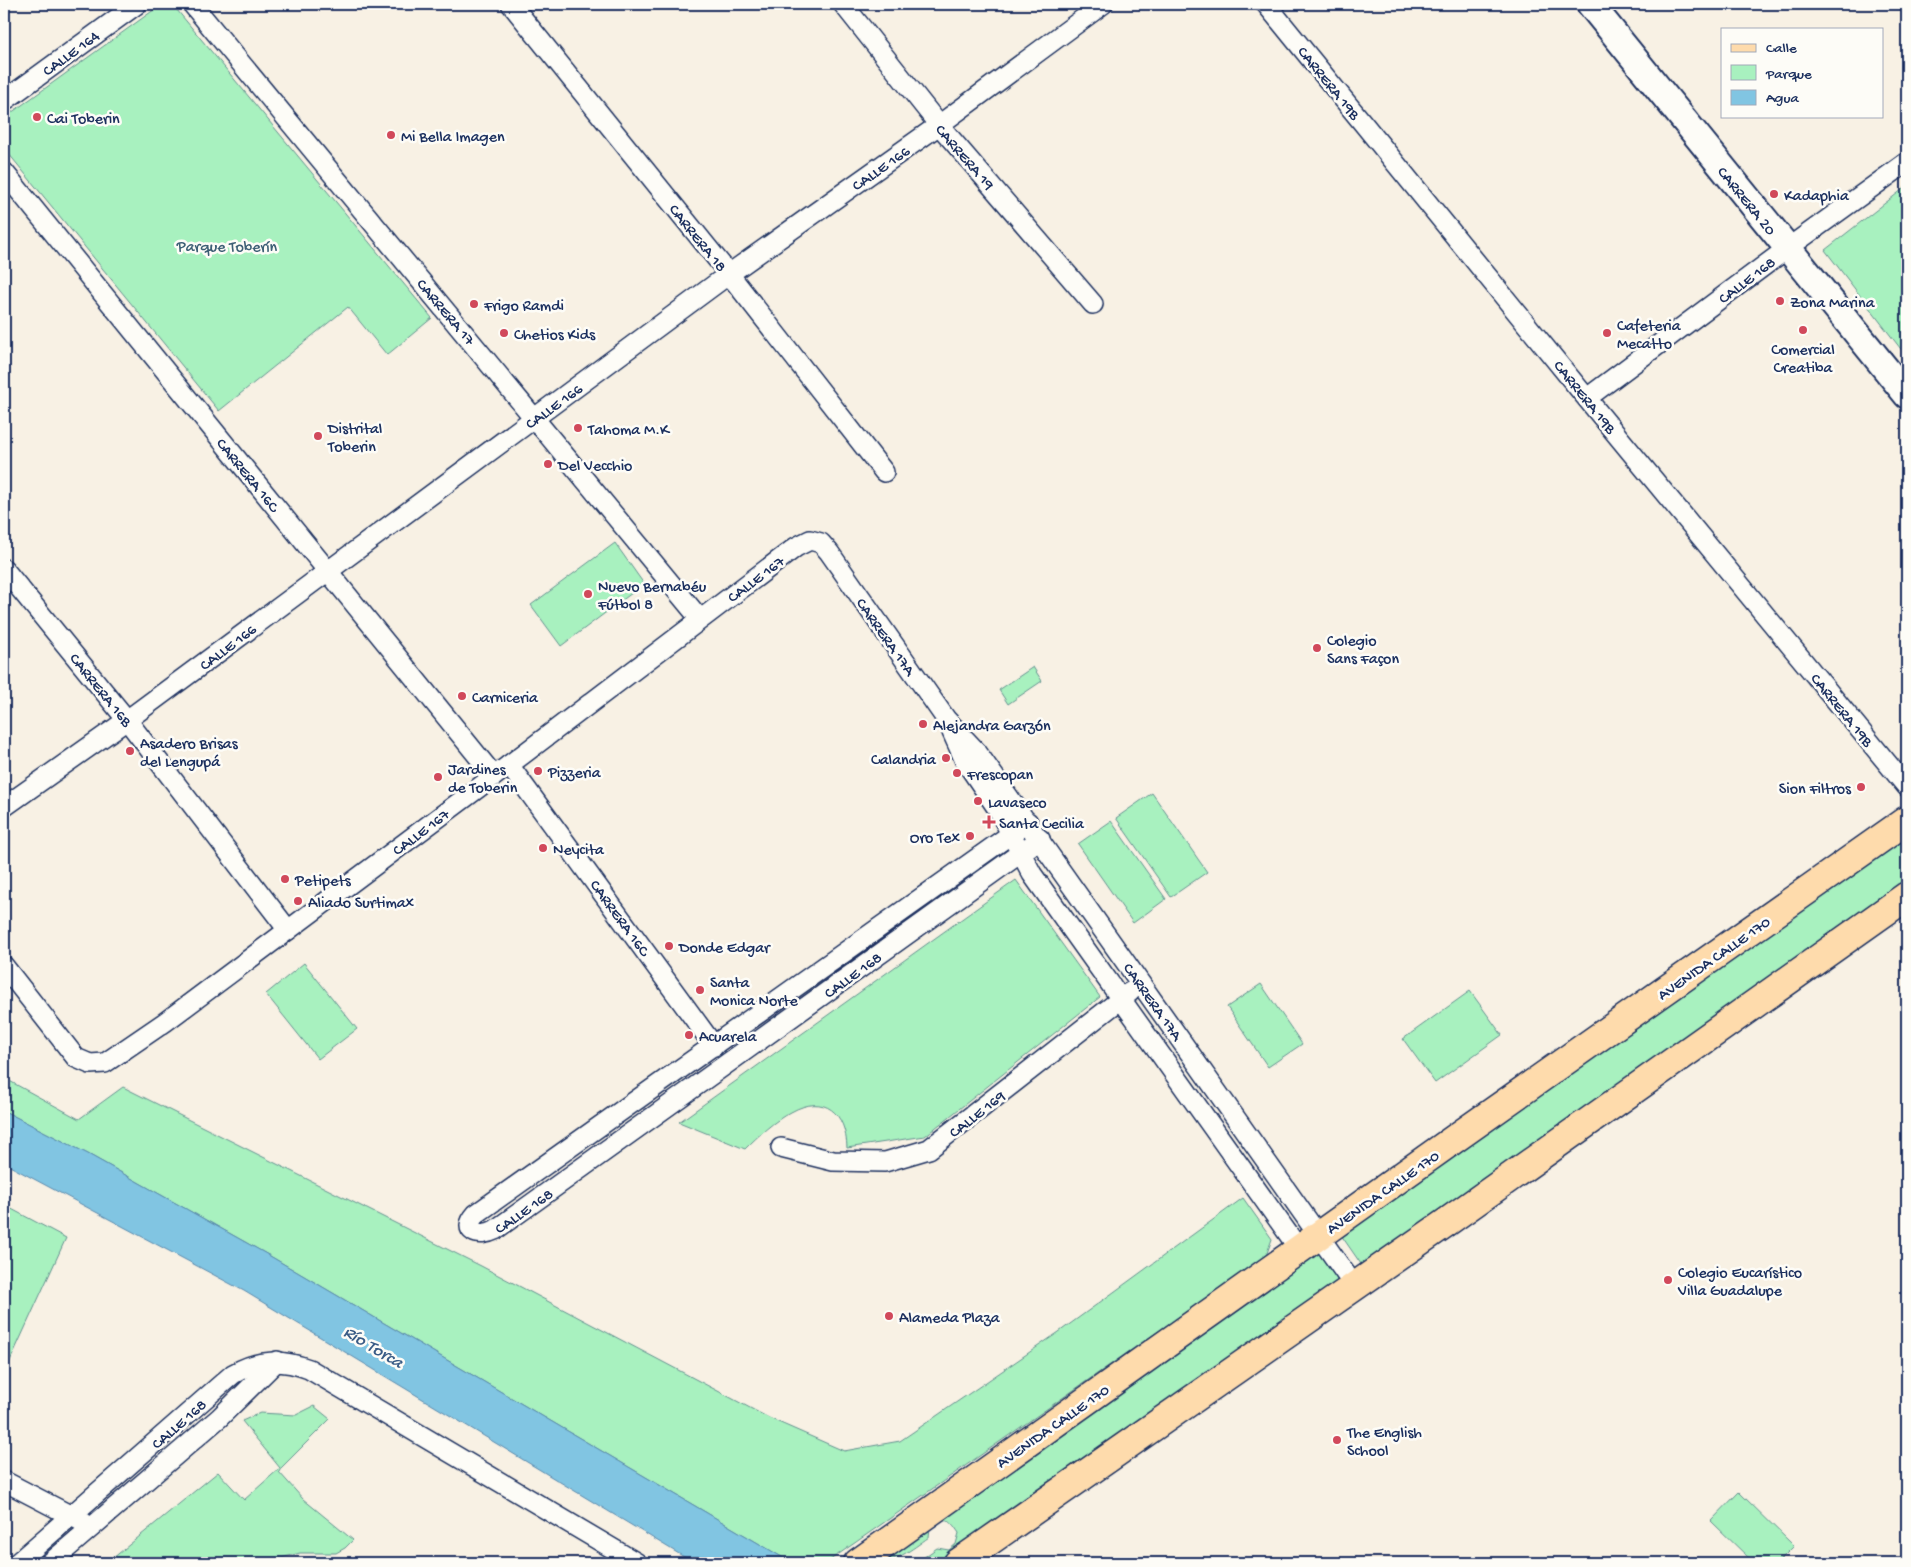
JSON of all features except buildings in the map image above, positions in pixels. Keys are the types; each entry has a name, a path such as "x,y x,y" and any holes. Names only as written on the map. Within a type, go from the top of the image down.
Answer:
{"main road":[{"name":"CARRERA 20","path":"1590,4 1907,395"},
{"name":"AVENIDA CALLE 170","path":"858,1563 1907,820"},
{"path":"958,1563 1355,1287 1907,896"}],"street":[{"name":"CALLE 164","path":"4,101 137,4"},
{"name":"CARRERA 17","path":"192,4 700,619"},
{"name":"CARRERA 18","path":"511,4 729,274 884,472"},
{"name":"CARRERA 19","path":"843,4 939,125 1093,304"},
{"name":"CALLE 166","path":"4,807 127,720 729,274 939,125 1103,4"},
{"name":"CARRERA 19B","path":"1266,4 1907,787"},
{"name":"CALLE 168","path":"1587,398 1907,162"},
{"name":"CARRERA 16C","path":"4,172 494,776"},
{"name":"CALLE 167","path":"4,966 76,1058 90,1064 106,1063 165,1022 509,765 796,547 810,540 821,543 829,552"},
{"name":"CARRERA 17A","path":"829,552 946,719 977,752 1141,983 1309,1242"},
{"name":"CARRERA 16B","path":"4,568 127,720 288,930"},
{"name":"CARRERA 17A","path":"946,719 965,761 999,811 1032,874 1121,998 1309,1242 1355,1287"},
{"name":"CARRERA 16C","path":"509,765 714,1046"},
{"name":"CALLE 168","path":"1028,822 476,1214 471,1219 470,1226 472,1232 478,1235 486,1235 495,1230 1040,839"},
{"name":"CALLE 169","path":"781,1148 833,1161 885,1162 929,1149 1141,983"},
{"name":"CALLE 168","path":"17,1563 72,1517 233,1374 253,1364 277,1362"},
{"name":"CALLE 168","path":"50,1563 219,1418 277,1362"},
{"path":"277,1362 309,1369 631,1561"},
{"path":"4,1481 93,1527"}],"green space":[{"name":"Parque Toberín","path":"162,4 172,4 432,318 387,355 348,307 219,411 4,148 4,118"},
{"path":"1907,186 1907,357 1825,250"},
{"name":"Nuevo Bernabéu Fútbol 8","path":"615,543 644,584 561,646 531,605"},
{"path":"1033,667 1042,681 1008,704 999,690"},
{"path":"1152,793 1207,872 1171,897 1116,818"},
{"path":"1111,821 1166,899 1133,923 1078,844"},
{"path":"1907,830 1907,880 1366,1266 1361,1264 1341,1235"},
{"path":"1016,880 1100,997 925,1136 847,1148 843,1125 838,1116 823,1106 814,1105 791,1112 767,1129 745,1149 679,1122"},
{"path":"304,963 357,1029 318,1059 266,994"},
{"path":"1261,984 1302,1044 1268,1067 1227,1007"},
{"path":"1470,991 1502,1035 1435,1083 1403,1039"},
{"path":"4,1078 79,1119 123,1087 481,1266 769,1418 844,1451 900,1441 1059,1332 1243,1198 1272,1239 1266,1256 826,1563 792,1563 270,1256 88,1154 4,1111"},
{"path":"4,1205 66,1238 4,1374"},
{"path":"1318,1252 1338,1281 1336,1287 988,1525 937,1563 916,1563 937,1548 949,1550 956,1544 959,1533 946,1520 930,1527 929,1537 916,1547 888,1561 873,1563"},
{"path":"314,1406 330,1419 279,1472 303,1499 353,1540 345,1548 336,1553 300,1553 262,1563 107,1563 218,1472 244,1500 280,1468 242,1421 260,1413 296,1415"},
{"path":"1739,1492 1794,1546 1777,1563 1754,1563 1711,1521"}],"water":[{"name":"Río Torca","path":"4,1111 88,1154 270,1256 792,1563 694,1563 244,1291 4,1163"}],"place":[{"name":"Cai Toberin","path":"37,117"},
{"name":"Mi Bella Imagen","path":"391,135"},
{"name":"Kadaphia","path":"1774,194"},
{"name":"Zona Marina","path":"1780,301"},
{"name":"Frigo Ramdi","path":"474,304"},
{"name":"Comercial Creatiba","path":"1803,330"},
{"name":"Chetios Kids","path":"504,333"},
{"name":"Cafeteria Mecatto","path":"1607,333"},
{"name":"Tahoma M.K","path":"578,428"},
{"name":"Distrital Toberin","path":"318,436"},
{"name":"Del Vecchio","path":"548,464"},
{"name":"Nuevo Bernabéu Fútbol 8","path":"588,594"},
{"name":"Colegio Sans Façon","path":"1317,648"},
{"name":"Carniceria","path":"462,696"},
{"name":"Alejandra Garzón","path":"923,724"},
{"name":"Asadero Brisas del Lengupá","path":"130,751"},
{"name":"Calandria","path":"946,758"},
{"name":"Pizzeria","path":"538,771"},
{"name":"Frescopan","path":"957,773"},
{"name":"Jardines de Toberin","path":"438,777"},
{"name":"Sion Filtros","path":"1861,787"},
{"name":"Lavaseco","path":"978,801"},
{"name":"Santa Cecilia","path":"989,822"},
{"name":"Oro Tex","path":"970,836"},
{"name":"Neycita","path":"543,848"},
{"name":"Petipets","path":"285,879"},
{"name":"Aliado Surtimax","path":"298,901"},
{"name":"Donde Edgar","path":"669,946"},
{"name":"Santa Monica Norte","path":"700,990"},
{"name":"Acuarela","path":"689,1035"},
{"name":"Colegio Eucarístico Villa Guadalupe","path":"1668,1280"},
{"name":"Alameda Plaza","path":"889,1316"},
{"name":"The English School","path":"1337,1440"}]}
